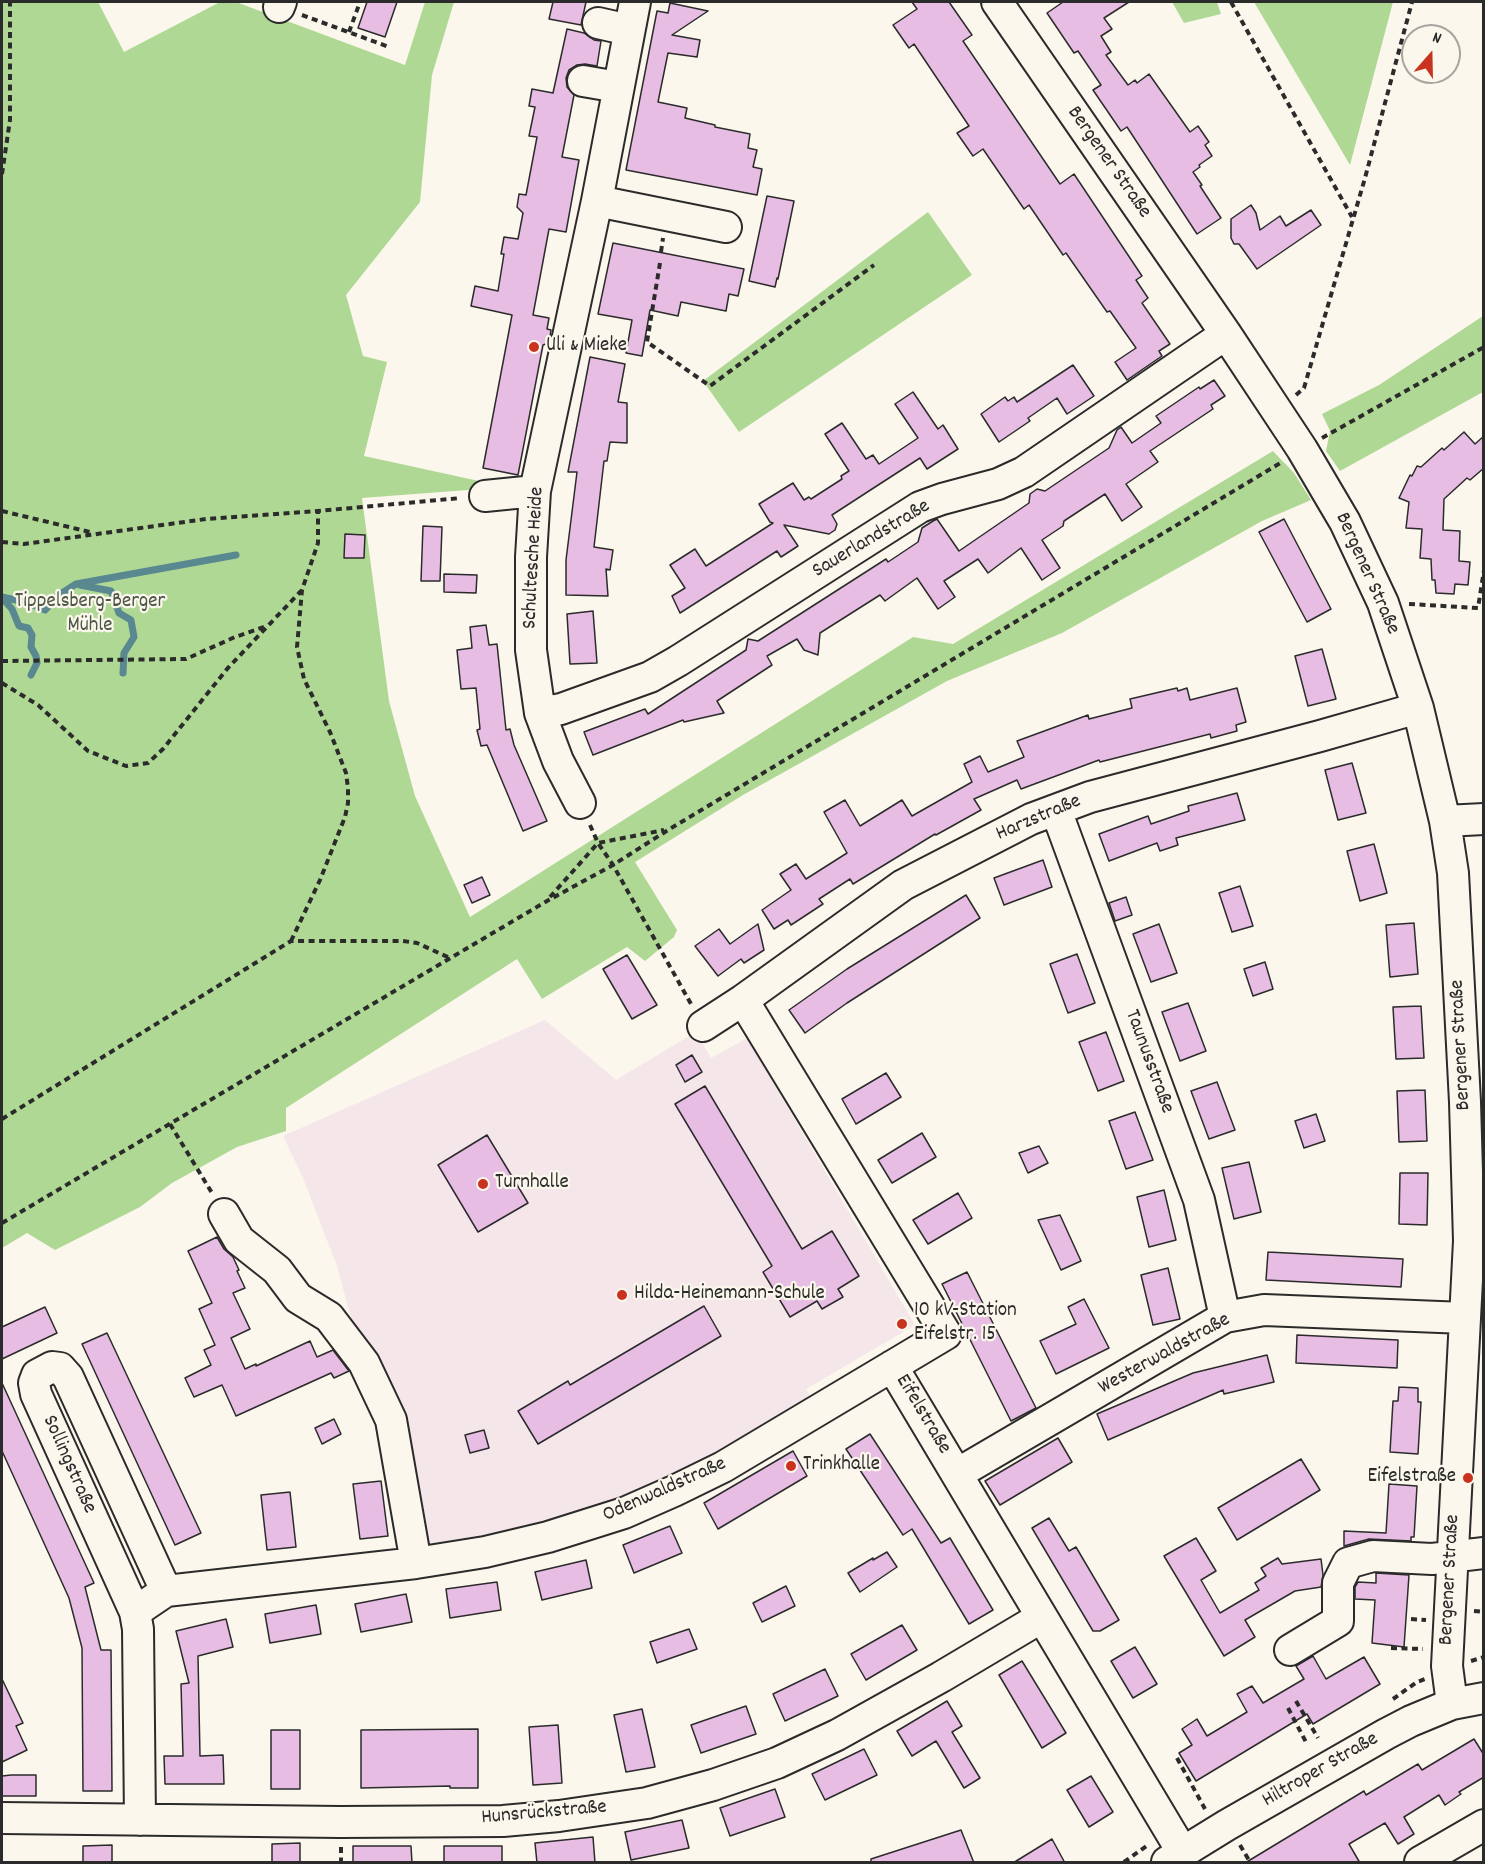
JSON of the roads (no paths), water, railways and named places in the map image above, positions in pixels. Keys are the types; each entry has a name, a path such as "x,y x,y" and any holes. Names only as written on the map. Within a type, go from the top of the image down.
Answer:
{"street":[{"name":"Schultesche Heide","path":"580,803 558,761 540,713 531,650 531,557 535,491 597,201 635,2"},
{"name":"Bergener Straße","path":"997,2 1226,334 1302,449 1345,522 1383,603 1418,708 1445,821 1453,873 1464,1081 1476,1243 1465,1318 1447,1666 1452,1704"},
{"path":"598,23 629,30"},
{"path":"583,81 618,87"},
{"path":"597,201 726,227"},
{"name":"Sauerlandstraße","path":"540,713 561,709 650,677 920,507 998,484 1024,472 1226,334"},
{"path":"485,496 535,491"},
{"name":"Harzstraße","path":"703,1026 903,885 1031,819 1090,797 1418,708"},
{"name":"Taunusstraße","path":"1056,810 1198,1200 1225,1317"},
{"path":"1445,821 1484,819"},
{"name":"Eifelstraße","path":"743,1000 945,1334 892,1366 1042,1617 1164,1855"},
{"path":"224,1214 239,1240 277,1270 298,1298 329,1317 364,1363 391,1420 416,1563"},
{"name":"Westerwaldstraße","path":"957,1474 1225,1317 1264,1310 1465,1318"},
{"name":"Odenwaldstraße","path":"135,1612 166,1591 416,1563 485,1552 548,1538 624,1513 723,1467 892,1366"},
{"name":"Sollingstraße","path":"140,1820 138,1629 135,1612 36,1394 34,1383 37,1375 52,1367 60,1368 69,1377 166,1591"},
{"path":"1290,1650 1338,1621 1338,1583 1348,1563 1373,1556 1432,1558 1484,1553"},
{"name":"Hunsrückstraße","path":"2,1818 340,1822 503,1821 559,1816 647,1803 712,1785 777,1763 837,1735 1042,1617"},
{"name":"Hiltroper Straße","path":"1164,1855 1236,1819 1411,1721 1452,1704 1484,1698"},
{"path":"1420,1863 1484,1825"}],"waterway":[{"path":"2,597 29,603 45,610 59,595 76,584 236,555"},
{"path":"80,585 111,591 119,613 131,620 134,637 124,653 123,673"},
{"path":"2,598 12,609 19,626 28,628 32,635 31,647 37,663 31,675"}],"place":[{"name":"Uli & Mieke","path":"534,347"},
{"name":"Turnhalle","path":"483,1184"},
{"name":"Hilda-Heinemann-Schule","path":"622,1295"},
{"name":"10 kV-Station Eifelstr. 15","path":"902,1324"},
{"name":"Trinkhalle","path":"791,1466"},
{"name":"Eifelstraße","path":"1468,1478"}],"park label":[{"name":"Tippelsberg-Berger Mühle","path":"90,615"}]}
